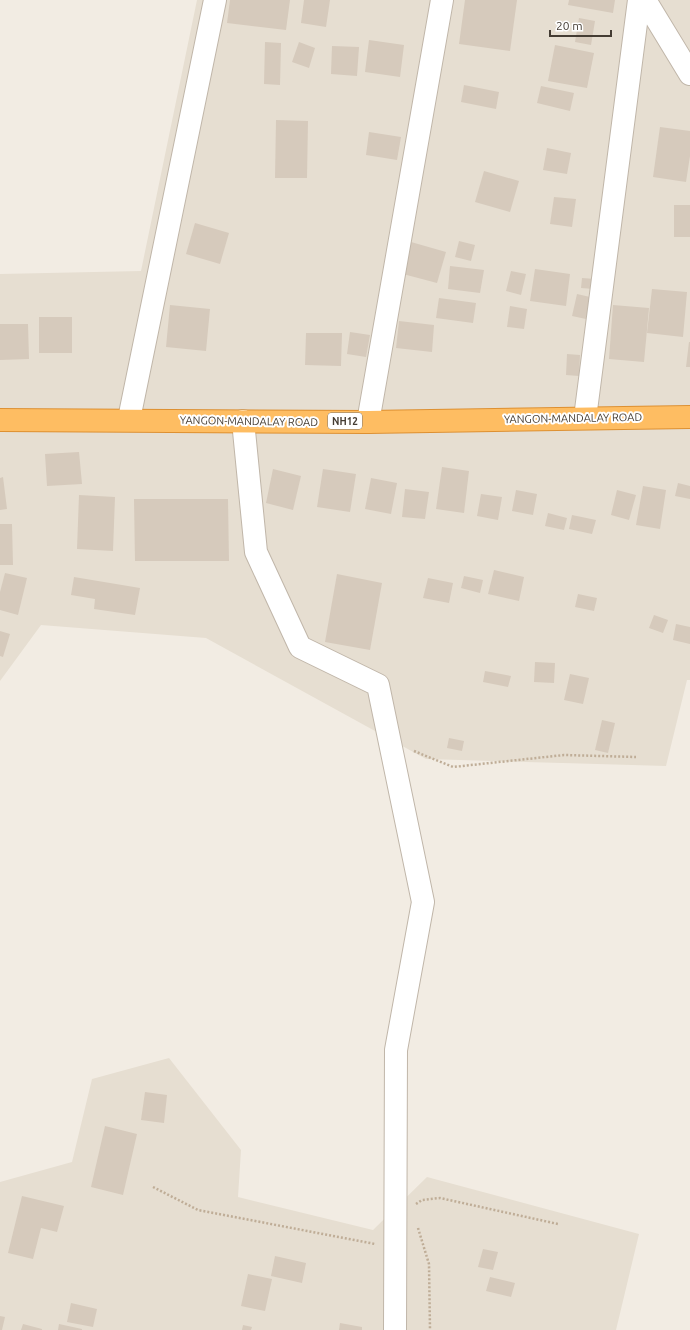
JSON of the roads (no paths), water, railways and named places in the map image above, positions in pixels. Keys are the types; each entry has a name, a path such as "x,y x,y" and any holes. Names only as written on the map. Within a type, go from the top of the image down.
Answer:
{"highway":[{"name":"YANGON-MANDALAY ROAD","path":"0,420 129,419 368,422 690,417"}],"street":[{"path":"129,419 216,0"},
{"path":"368,422 442,0"},
{"path":"584,418 640,0"},
{"path":"645,0 690,74"},
{"path":"243,421 256,552 300,647 378,685 423,902 396,1050 401,1208 395,1248 395,1330"}]}
